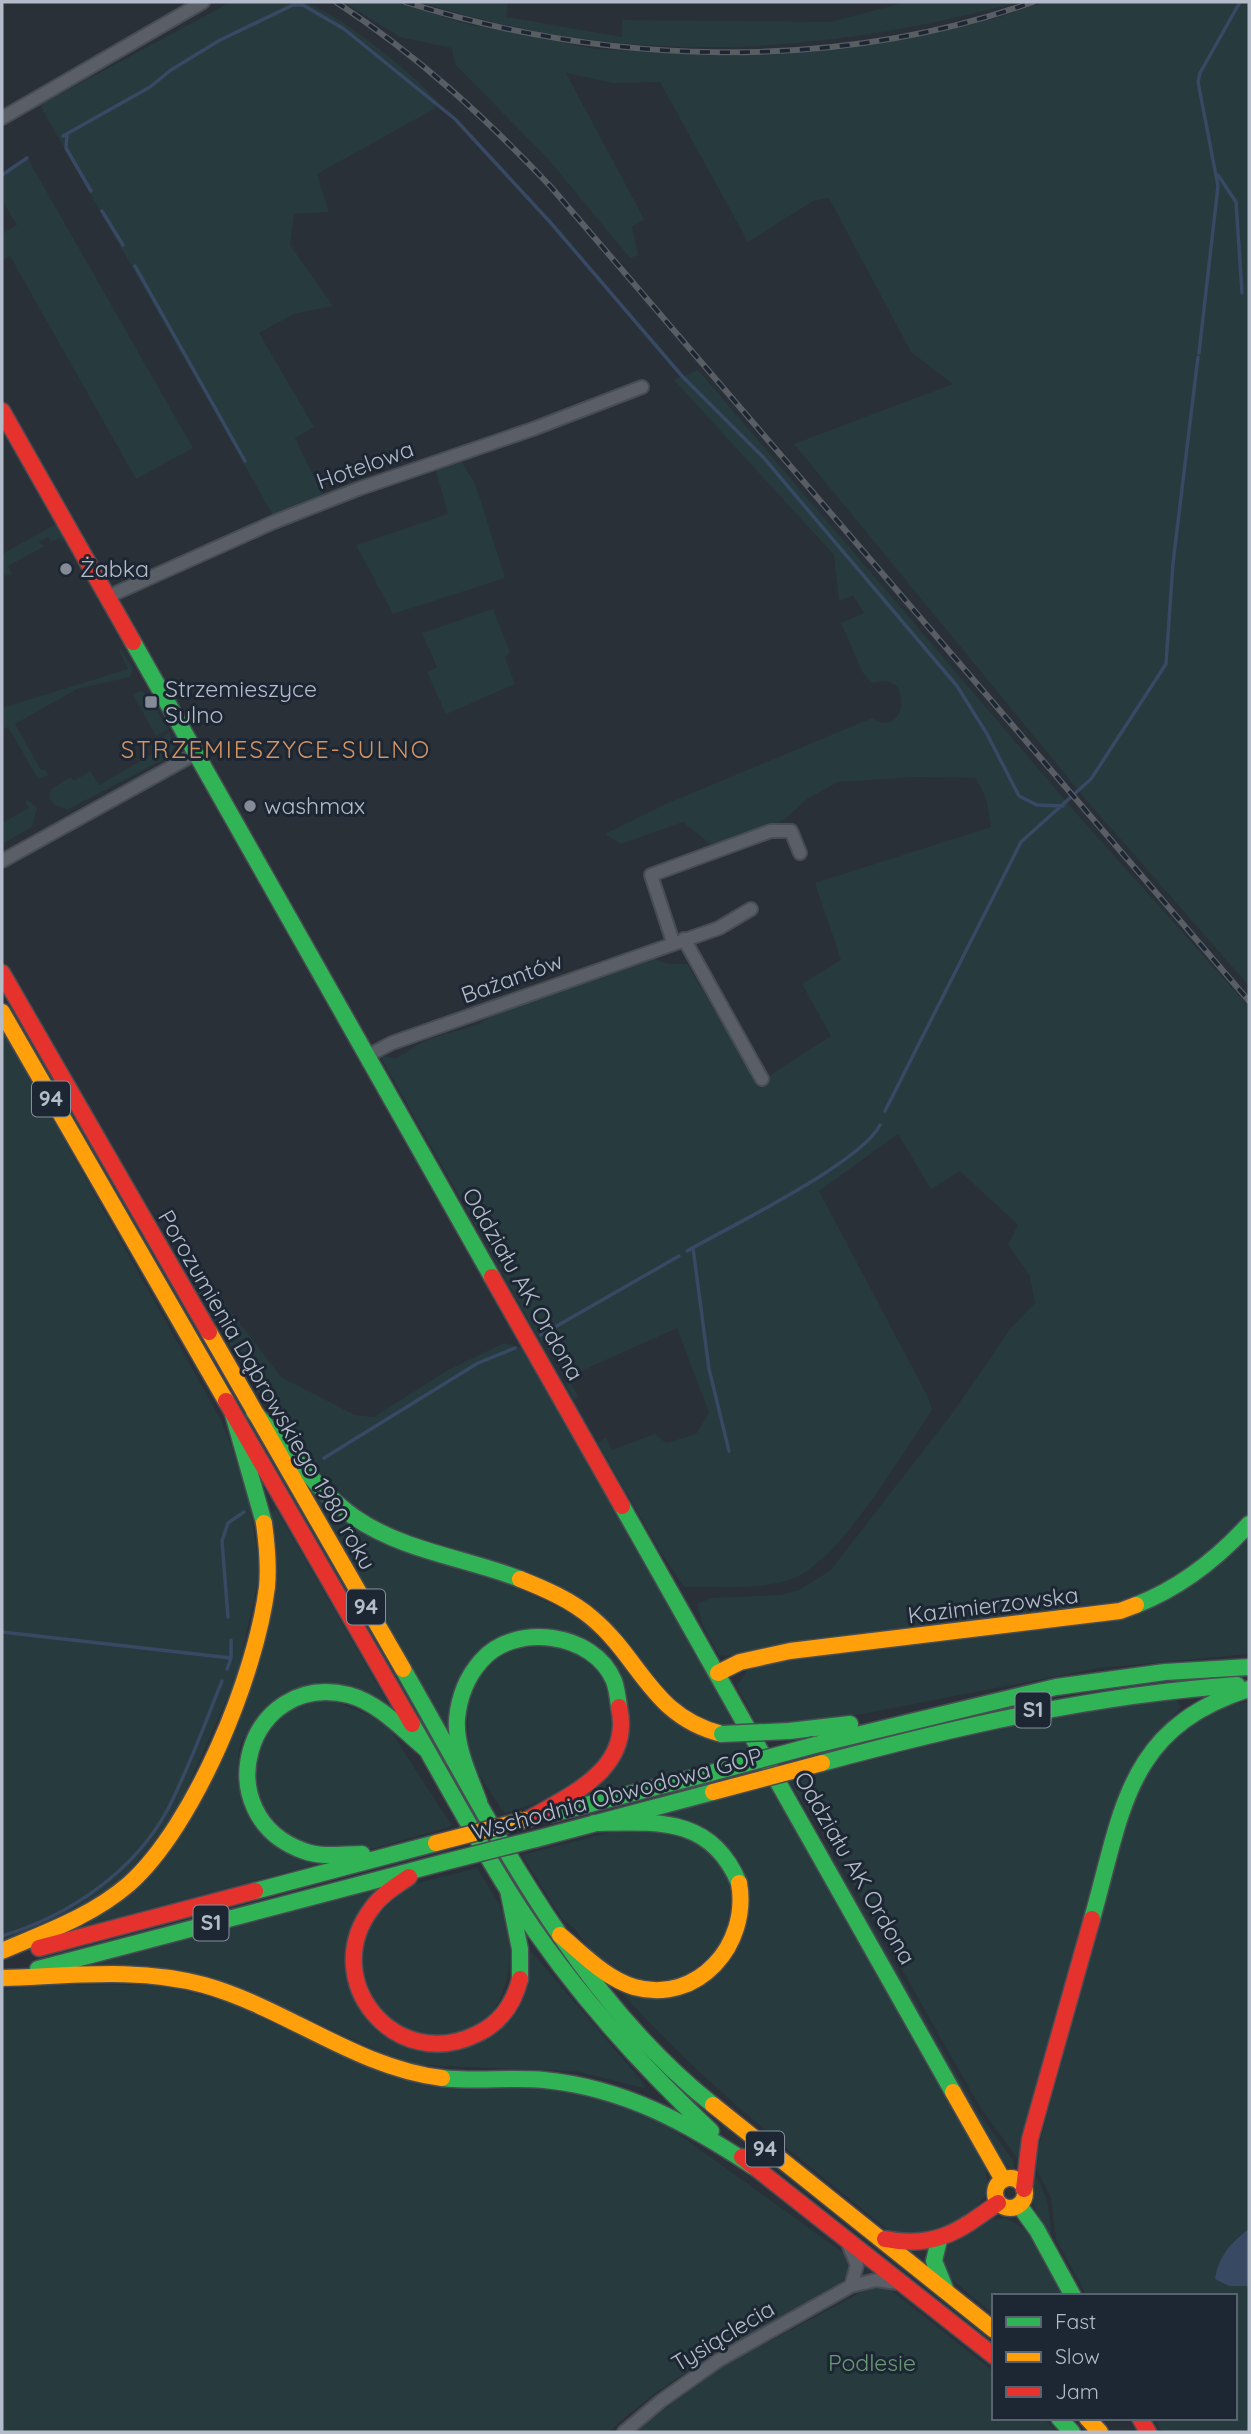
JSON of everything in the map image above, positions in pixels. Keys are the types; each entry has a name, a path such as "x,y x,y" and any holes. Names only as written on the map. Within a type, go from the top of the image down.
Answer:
{"main road":[{"name":"Oddziału AK Ordona","path":"2,411 1003,2180"},
{"name":"Porozumienia Dąbrowskiego 1980 roku","path":"2,972 479,1802 560,1935 602,1992 676,2073 730,2122 992,2328"},
{"name":"Porozumienia Dąbrowskiego 1980 roku","path":"2,1012 508,1890 551,1958 622,2045 677,2101 754,2167 992,2354"},
{"path":"254,1412 350,1514 416,1548 501,1573 568,1601 600,1626 648,1688 686,1722 703,1731 722,1734 789,1731 858,1723 892,1725"},
{"path":"2,1951 87,1913 113,1897 139,1875 174,1831 219,1736 249,1662 264,1609 268,1572 263,1525 233,1414"},
{"name":"Kazimierzowska","path":"718,1673 740,1662 790,1651 1120,1611 1152,1599 1185,1581 1249,1524"},
{"path":"479,1802 458,1735 458,1705 465,1681 474,1667 492,1651 515,1639 528,1635 559,1638 592,1653 609,1672 620,1698 621,1728 611,1760 601,1772 526,1820"},
{"name":"Wschodnia Obwodowa GOP","path":"2,1957 892,1725 1056,1687 1165,1672 1249,1667"},
{"path":"1024,2189 1016,2179 1003,2180 995,2189 998,2203 1006,2208 1019,2205 1024,2197 1024,2189 1024,2169 1030,2139 1128,1791 1148,1754 1180,1720 1217,1699 1249,1687"},
{"name":"Wschodnia Obwodowa GOP","path":"2,1978 822,1763 1055,1705 1132,1693 1249,1687"},
{"path":"393,1855 314,1853 290,1846 277,1837 261,1820 246,1786 246,1762 250,1742 261,1722 284,1703 305,1694 327,1692 347,1694 367,1702 427,1750"},
{"path":"560,1935 615,1978 644,1989 658,1990 691,1983 712,1970 724,1958 738,1929 742,1899 737,1880 725,1855 708,1839 678,1828 651,1823 594,1823"},
{"path":"421,1869 390,1889 368,1913 359,1933 354,1958 357,1982 371,2011 393,2033 416,2043 456,2044 488,2029 504,2013 516,1993 521,1955 508,1890"},
{"path":"2,1978 121,1975 201,1984 265,2007 369,2058 409,2071 444,2078 570,2083 620,2094 680,2118 754,2167"},
{"path":"877,2237 910,2246 939,2240 972,2222 998,2203"},
{"path":"1019,2205 1072,2294"},
{"path":"939,2240 934,2261 947,2292"}],"street":[{"path":"2,117 203,2"},
{"name":"Hotelowa","path":"107,597 346,493 642,387"},
{"path":"2,861 195,754"},
{"path":"762,1079 678,941 651,875 771,831 791,831 800,853"},
{"name":"Bażantów","path":"367,1056 392,1043 719,928 751,909"},
{"path":"845,2238 857,2266 851,2286"},
{"name":"Tysiąclecia","path":"624,2432 675,2390 719,2360 851,2286 876,2280 903,2284"}],"green space":[{"path":"294,1 316,7 373,44 437,101 434,109 317,174 329,212 294,214 290,245 333,306 294,314 259,333 314,427 295,438 323,495 274,517 40,105 231,2"},
{"path":"344,2 396,2 463,23 595,49 727,56 864,46 997,18 1044,2 1249,2 1249,986 1088,802 794,444 953,384 911,352 829,198 813,201 748,242 660,82 613,83 566,73 644,219 632,227 638,255 630,258 549,160 455,64 452,48 400,37"},
{"path":"421,2 508,2 506,17 622,37 622,20 830,22 907,2 1019,2 868,34 794,43 720,47 646,45 571,37 497,23"},
{"path":"28,159 193,448 136,479 10,256 2,260 2,234 17,225 2,200 2,177"},
{"path":"698,370 1077,814 1249,1007 1249,1514 1242,1524 1175,1580 1121,1604 784,1646 730,1656 719,1655 703,1626 697,1604 712,1598 781,1595 799,1590 830,1571 951,1415 1011,1328 1035,1303 1030,1276 1008,1244 1018,1225 960,1171 931,1189 898,1134 819,1191 928,1397 932,1410 850,1529 811,1568 792,1579 767,1585 684,1587 660,1551 598,1443 606,1437 612,1450 655,1434 666,1443 696,1434 709,1413 677,1328 568,1377 578,1397 574,1400 567,1387 565,1370 539,1338 379,1054 395,1059 426,1040 479,1024 505,1006 646,956 668,964 687,964 758,1083 831,1036 802,984 841,960 815,883 991,827 986,798 976,778 916,777 838,782 807,799 784,820 714,847 683,822 621,844 605,834 666,804 872,718 887,723 893,721 902,703 897,686 886,681 872,683 863,673 841,623 864,613 853,596 839,601 834,555 674,380"},
{"path":"461,461 475,483 505,578 393,614 356,545 448,514 435,467"},
{"path":"56,524 64,538 62,543 59,538 51,542 48,537 39,542 45,546 8,566 12,574 5,576 2,570 2,554"},
{"path":"493,609 510,652 505,658 515,684 446,714 427,672 437,667 422,633"},
{"path":"121,649 133,669 130,677 77,689 15,724 41,770 45,769 49,775 38,779 8,727 2,730 2,708 128,669 119,650"},
{"path":"141,691 147,694 168,729 156,736 133,694"},
{"path":"169,732 175,747 168,757 67,810 55,805 49,798 51,789 71,777 74,781 90,771 99,785 156,752 153,745"},
{"path":"28,800 37,808 32,827 2,844 2,823 29,808 25,802"},
{"path":"2,1029 222,1422 247,1487 260,1572 237,1676 174,1817 113,1890 2,1947"},
{"path":"194,1285 226,1305 281,1377 355,1415 374,1417 448,1370 504,1343 526,1349 670,1609 739,1726 715,1727 688,1713 609,1627 363,1516 283,1433"},
{"path":"306,1484 583,1620 651,1700 749,1743 754,1752 581,1796 629,1735 592,1646 484,1647 452,1742"},
{"path":"276,1509 393,1712 334,1683 243,1738 238,1757 238,1775 248,1812 332,1860 69,1930 137,1885 250,1678 269,1514"},
{"path":"1249,1532 1249,1654 1100,1668 857,1715 758,1726 737,1686 748,1669 768,1661 1105,1620"},
{"path":"567,1645 606,1678 613,1721 610,1744 601,1759 573,1784 537,1802 504,1813 474,1767 469,1753 467,1692 504,1649"},
{"path":"325,1697 385,1722 452,1826 376,1848 345,1850 296,1843 259,1807 255,1744 278,1715"},
{"path":"1176,1700 1181,1707 1145,1748 1018,2159 980,2107 843,1866 789,1781 992,1730 1145,1701"},
{"path":"1249,1702 1249,2229 1233,2241 1229,2286 1249,2286 1249,2432 1162,2432 1155,2420 1237,2420 1237,2294 1086,2294 1056,2239 1051,2198 1034,2164 1134,1792 1173,1735 1226,1705"},
{"path":"775,1785 985,2163 988,2192 972,2213 922,2240 897,2237 790,2151 688,2061 623,1994 724,1967 742,1870 654,1816"},
{"path":"799,1805 840,1868 979,2113 1014,2162 1013,2169 1005,2164 986,2134"},
{"path":"615,1831 685,1834 718,1858 733,1889 724,1945 680,1980 635,1980 593,1953 574,1928 562,1919 522,1855"},
{"path":"477,1868 501,1907 509,1936 508,1970 498,2002 477,2028 461,2036 441,2037 401,2031 365,1989 361,1947 374,1917 410,1885"},
{"path":"379,1886 354,1925 377,2032 477,2045 531,1951 645,2085 644,2088 576,2071 410,2065 259,1997 66,1968"},
{"path":"38,1984 162,1985 230,2003 336,2052 586,2093 659,2120 845,2254 849,2270 842,2282 830,2290 743,2338 660,2390 609,2432 2,2432 2,1991"},
{"path":"1034,2171 1047,2199 1052,2239 1081,2294 1036,2212 1030,2190"},
{"path":"1004,2218 1025,2230 1065,2294 992,2294 992,2312 951,2279 941,2254 945,2247 988,2220"},
{"name":"Podlesie","path":"873,2286 887,2287 992,2370 992,2420 1045,2420 1058,2432 635,2432 716,2370"}],"water":[{"path":"1249,2229 1249,2286 1229,2286 1215,2279 1227,2250"}],"waterway":[{"path":"1199,353 1218,186 1198,82 1200,73 1240,2"},
{"path":"63,136 150,87 171,70 220,40 293,5 303,5 344,29 455,119 550,222 682,376 763,457 957,686 987,734 1019,796 1037,805 1063,806"},
{"path":"67,135 66,148 91,191"},
{"path":"2,175 27,158"},
{"path":"1218,175 1236,202 1242,293"},
{"path":"102,211 123,245"},
{"path":"135,266 245,461"},
{"path":"885,1111 1021,842 1091,779 1166,664 1173,563 1198,357"},
{"path":"687,1251 822,1175 868,1140 880,1125"},
{"path":"693,1248 709,1369 729,1451"},
{"path":"541,1335 679,1256"},
{"path":"324,1458 478,1363 515,1348"},
{"path":"228,1617 222,1541 228,1523 244,1512"},
{"path":"2,1632 231,1658 231,1640"},
{"path":"227,1669 231,1658"},
{"path":"2,1936 51,1917 75,1904 118,1872 137,1853 168,1809 222,1681"}],"railway":[{"path":"336,2 394,43 449,88 551,187 1249,1001"},
{"path":"405,2 481,23 560,39 639,48 719,52 799,50 879,41 957,25 1033,2"}],"traffic: fast":[{"path":"133,642 492,1277"},
{"path":"254,1412 314,1481 340,1506 373,1529 414,1546 520,1579"},
{"path":"233,1414 264,1523"},
{"path":"622,1506 953,2092"},
{"path":"1136,1605 1168,1590 1197,1571 1249,1524"},
{"path":"479,1802 461,1751 457,1719 459,1703 467,1681 481,1661 495,1649 532,1637 572,1643 604,1664 614,1681 619,1707"},
{"path":"815,1745 1056,1687 1165,1672 1249,1667"},
{"path":"403,1669 503,1845 576,1958 617,2011 663,2060 713,2105"},
{"path":"822,1763 976,1725 1079,1704 1237,1685"},
{"path":"1092,1919 1123,1809 1136,1778 1153,1750 1177,1726 1208,1706 1249,1689"},
{"path":"362,1854 311,1853 273,1833 255,1808 248,1780 251,1750 263,1724 285,1704 313,1693 349,1695 381,1711 427,1750"},
{"path":"412,1724 495,1870 553,1956 628,2047 711,2131"},
{"path":"789,1731 850,1724"},
{"path":"722,1734 789,1731"},
{"path":"707,1774 815,1745"},
{"path":"551,1814 707,1774"},
{"path":"536,1839 713,1792"},
{"path":"594,1823 660,1824 697,1834 713,1845 727,1861 739,1883"},
{"path":"445,1862 536,1839"},
{"path":"255,1891 436,1843"},
{"path":"38,1969 445,1862"},
{"path":"508,1890 520,1949 520,1979"},
{"path":"442,2078 544,2080 602,2091 628,2099 679,2122 754,2167"},
{"path":"1019,2205 1037,2230 1072,2294"},
{"path":"939,2240 934,2261 945,2288"},
{"path":"1061,2420 1072,2432"}],"traffic: slow":[{"path":"2,1012 226,1401"},
{"path":"209,1332 403,1669"},
{"path":"2,1951 68,1922 115,1895 153,1858 177,1825 219,1746 250,1662 261,1623 267,1587 264,1523"},
{"path":"520,1579 558,1596 592,1618 609,1634 663,1701 698,1726 722,1734"},
{"path":"718,1673 740,1662 790,1651 1120,1611 1136,1605"},
{"path":"713,1792 822,1763"},
{"path":"436,1843 524,1820"},
{"path":"560,1935 595,1965 623,1983 657,1990 679,1987 698,1978 715,1965 727,1947 736,1928 740,1906 739,1883"},
{"path":"2,1978 129,1974 179,1979 234,1995 380,2062 442,2078"},
{"path":"953,2092 1003,2180"},
{"path":"713,2105 992,2328"},
{"path":"1010,2178 1021,2182 1025,2193 1021,2204 1010,2208 999,2204 995,2193 999,2182 1010,2178"},
{"path":"1089,2420 1100,2432"}],"traffic: jam":[{"path":"2,411 133,642"},
{"path":"2,973 209,1332"},
{"path":"492,1277 622,1506"},
{"path":"226,1401 412,1724"},
{"path":"529,1819 580,1789 608,1763 617,1747 621,1728 619,1707"},
{"path":"409,1877 376,1903 357,1936 354,1964 360,1991 374,2014 394,2031 420,2042 448,2043 479,2033 494,2023 510,2004 520,1979"},
{"path":"39,1948 255,1891"},
{"path":"1024,2189 1030,2139 1092,1919"},
{"path":"742,2157 992,2354"},
{"path":"885,2239 918,2242 946,2235 998,2203"},
{"path":"1141,2420 1148,2432"}],"place":[{"name":"Żabka","path":"66,569"},
{"name":"Strzemieszyce Sulno","path":"151,702"},
{"name":"washmax","path":"250,806"}],"district":[{"name":"STRZEMIESZYCE-SULNO","path":"276,750"}]}
